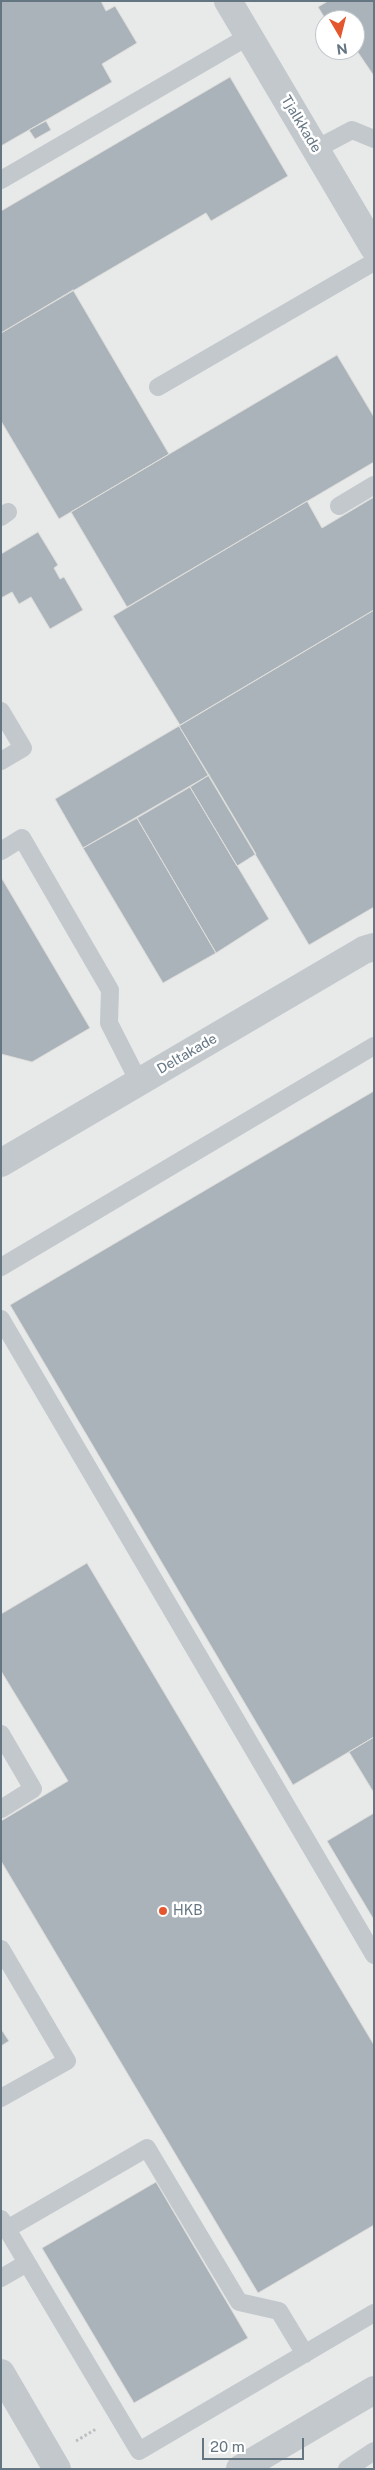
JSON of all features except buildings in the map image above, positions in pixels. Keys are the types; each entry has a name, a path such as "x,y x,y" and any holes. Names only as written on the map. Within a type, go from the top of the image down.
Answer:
{"street":[{"name":"Tjalkkade","path":"228,1 374,248"},
{"name":"Deltakade","path":"1,1162 364,950 374,947"},
{"path":"1,2373 58,2469"},
{"path":"240,2469 374,2390"}],"lane":[{"path":"1,180 248,36"},
{"path":"316,149 352,130 374,139"},
{"path":"158,387 374,262"},
{"path":"339,506 374,485"},
{"path":"1,711 23,748 1,761"},
{"path":"1,851 22,838 110,990 109,1023 139,1082"},
{"path":"1,1267 374,1046"},
{"path":"1,1320 374,1955"},
{"path":"1,1734 33,1789 1,1809"},
{"path":"1,1950 67,2061 1,2098"},
{"path":"305,2354 278,2311 239,2302 147,2148 4,2224 139,2450 305,2354 374,2313"},
{"path":"1,2278 27,2262"},
{"path":"347,2469 374,2451"}],"shaded area":[{"path":"1,1 374,1 374,2469 1,2469"}],"place":[{"name":"HKB","path":"163,1911"}]}
